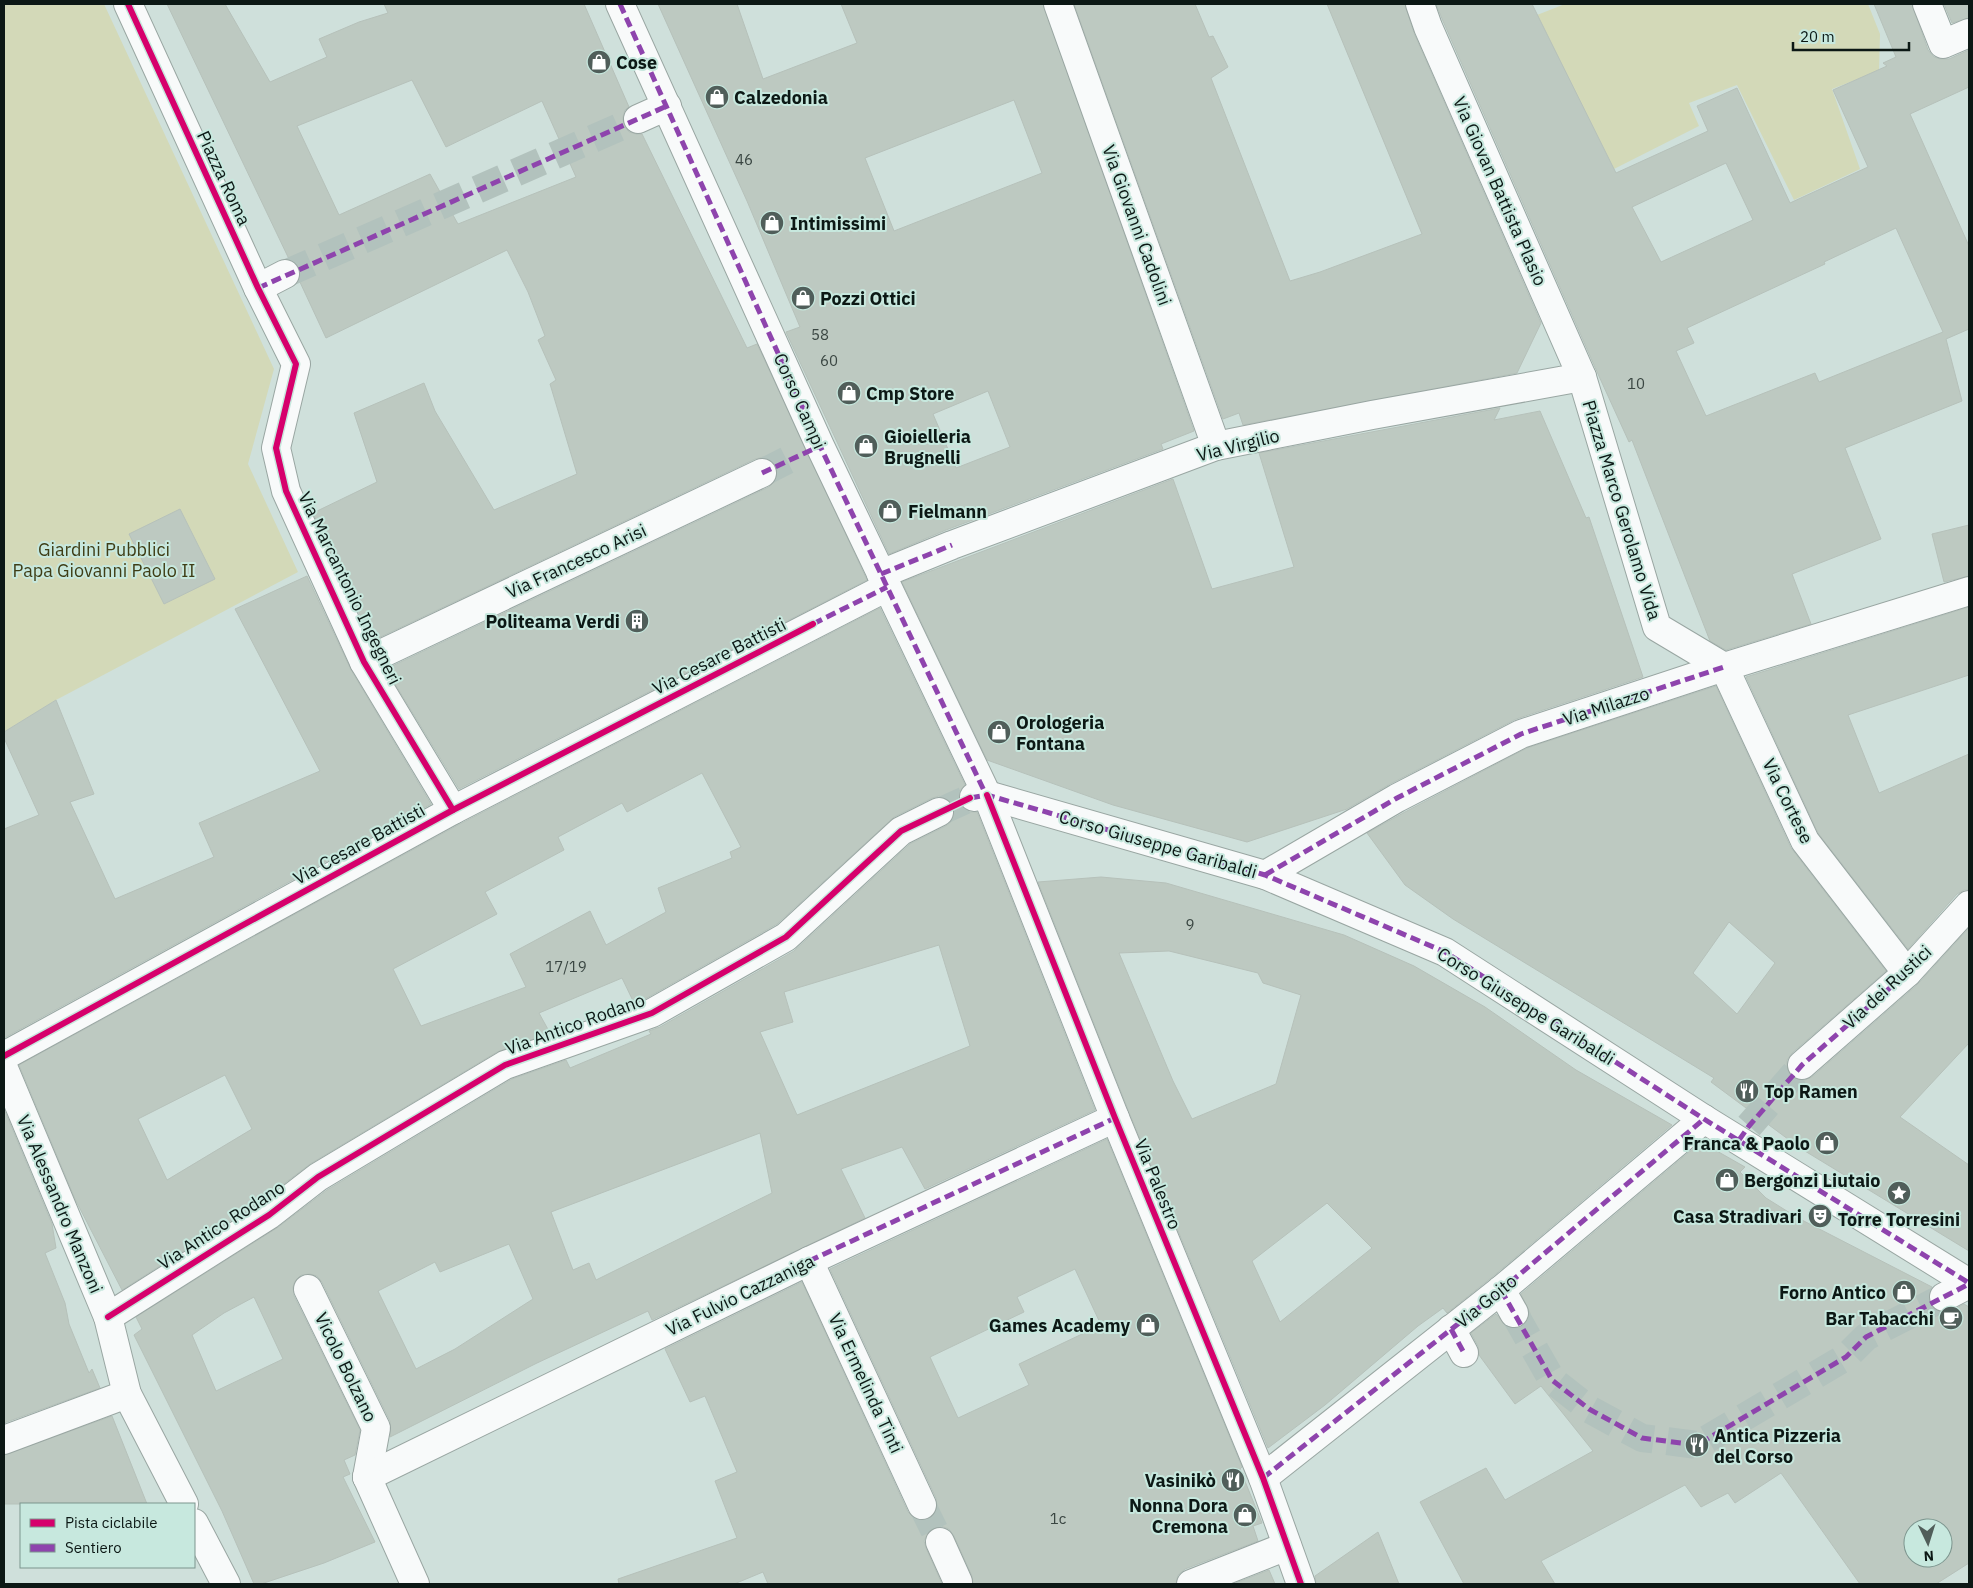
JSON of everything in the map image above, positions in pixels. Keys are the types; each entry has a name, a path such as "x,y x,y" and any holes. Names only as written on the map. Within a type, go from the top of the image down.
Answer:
{"street":[{"name":"Piazza Roma","path":"128,4 258,288 296,364"},
{"name":"Corso Campi","path":"620,4 667,106 809,450 884,581 978,796"},
{"name":"Via Giovanni Cadolini","path":"1058,4 1216,446"},
{"name":"Via Giovan Battista Plasio","path":"1420,4 1428,27 1582,377"},
{"path":"1927,4 1943,44 1969,33"},
{"path":"638,119 667,106"},
{"path":"258,288 285,274"},
{"name":"Via Marcantonio Ingegneri","path":"296,364 276,448 286,491 364,662 453,810"},
{"name":"Via Virgilio","path":"884,581 952,545 1216,446 1372,415 1582,377"},
{"name":"Piazza Marco Gerolamo Vida","path":"1582,377 1657,627 1724,667"},
{"name":"Via Francesco Arisi","path":"364,662 762,473"},
{"name":"Via Cesare Battisti","path":"4,1056 453,810 814,624 884,581"},
{"name":"Via Milazzo","path":"1265,875 1397,798 1521,734 1724,667 1969,591"},
{"name":"Via Cortese","path":"1724,667 1805,840 1907,973"},
{"name":"Corso Giuseppe Garibaldi","path":"978,796 1265,875 1445,952 1704,1119 1744,1133 1969,1284"},
{"name":"Via Palestro","path":"978,796 1115,1118 1263,1478 1301,1584"},
{"name":"Via Antico Rodano","path":"108,1317 269,1215 318,1177 505,1066 652,1013 786,937 901,831 940,812"},
{"name":"Via dei Rustici","path":"1802,1064 1907,973 1969,905"},
{"name":"Via Alessandro Manzoni","path":"4,1069 108,1317 127,1394 183,1503"},
{"name":"Via Fulvio Cazzaniga","path":"367,1477 809,1261 1115,1118"},
{"name":"Via Goito","path":"1263,1478 1451,1329 1508,1301 1704,1119"},
{"name":"Via Ermelinda Tinti","path":"809,1261 922,1505"},
{"path":"1944,1297 1969,1284"},
{"name":"Vicolo Bolzano","path":"308,1289 376,1428 367,1477"},
{"path":"1451,1329 1464,1353"},
{"path":"4,1440 127,1394"},
{"path":"367,1477 415,1584"},
{"path":"195,1524 226,1584"},
{"path":"940,1542 958,1582"},
{"path":"1190,1584 1287,1546"}],"green space":[{"name":"Giardini Pubblici Papa Giovanni Paolo II","path":"4,4 104,4 274,369 248,464 298,572 56,700 4,732"},
{"path":"1565,4 1868,4 1880,34 1879,71 1832,89 1860,169 1794,200 1737,85 1689,103 1699,126 1612,170 1537,15"}],"building":[{"path":"167,4 225,4 270,82 327,57 319,39 359,22 388,13 384,4 584,4 629,107 625,110 623,117 624,126 629,132 642,134 747,348 757,344 867,580 459,789 386,669 769,487 775,481 777,475 776,467 770,460 763,457 755,459 372,641 313,513 377,482 354,413 424,383 435,411 494,510 577,474 550,384 556,380 538,340 545,336 528,292 507,250 326,338 299,280 301,274 299,267 294,261 289,259","holes":["412,80 446,147 542,101 576,177 458,224 430,174 339,215 297,126"]},
{"path":"658,4 737,4 763,79 857,43 841,4 1043,4 1194,431 1161,444 1163,449 946,530 889,554 786,332 800,327 747,201","holes":["1014,100 1042,173 894,231 865,158","988,391 1010,447 956,468 933,414"]},
{"path":"1074,4 1195,4 1209,37 1213,36 1228,67 1211,78 1290,281 1320,272 1422,234 1327,4 1405,4 1414,33 1541,323 1517,373 1243,425 1239,413 1223,419"},
{"path":"1436,4 1532,4 1616,173 1708,131 1697,106 1737,88 1790,203 1868,167 1833,90 1887,66 1883,63 1896,57 1874,4 1912,4 1928,50 1934,57 1949,59 1969,50 1969,87 1910,114 1969,246 1969,329 1946,339 1962,401 1845,448 1881,539 1792,574 1811,624 1726,650 1710,641 1632,440 1629,442 1598,374","holes":["1726,163 1753,220 1661,262 1632,207","1896,228 1943,332 1819,382 1815,373 1706,416 1676,351 1694,343 1687,328 1825,264 1824,262"]},
{"path":"1944,4 1969,4 1969,18 1952,23"},
{"path":"1500,408 1494,420 1540,411 1586,518 1589,517 1643,677 1516,719 1390,784 1347,809 1247,842 1113,805 987,760 902,582 1173,479 1212,589 1294,567 1259,453"},
{"path":"180,509 215,579 164,604 129,534"},
{"path":"1969,525 1969,576 1944,582 1932,534"},
{"path":"307,576 351,670 431,804 4,1038 4,829 39,815 4,738 4,732 56,700 94,794 70,802 115,899 214,857 199,823 320,771 235,609"},
{"path":"1969,607 1969,675 1848,715 1879,793 1969,754 1969,890 1964,890 1957,894 1908,949 1818,833 1746,677"},
{"path":"880,608 965,785 959,792 959,800 962,806 969,812 977,812 1095,1110 925,1189 902,1147 841,1169 865,1218 652,1320 648,1311 537,1363 390,1437 390,1421 322,1282 317,1276 310,1274 301,1275 295,1281 293,1287 294,1296 360,1430 355,1455 344,1460 350,1474 343,1477 375,1542 324,1563 261,1584 254,1584 222,1511 134,1335 142,1329 136,1317 277,1228 327,1190 512,1079 566,1060 570,1068 651,1034 649,1031 660,1027 794,951 910,844 946,826 952,821 954,813 953,805 947,799 939,796 894,817 777,924 645,999 634,1003 622,978 539,1013 550,1033 497,1052 310,1164 260,1202 122,1290 75,1199 19,1065 460,824","holes":["702,773 741,847 730,852 732,858 658,888 666,912 606,945 590,911 510,954 526,987 421,1026 393,969 497,914 485,892 564,850 558,837 622,803 627,812","939,945 970,1046 797,1115 760,1032 793,1022 784,992","225,1075 252,1129 167,1180 138,1119","760,1133 772,1193 596,1280 589,1263 573,1270 551,1212","509,1244 533,1299 455,1349 416,1369 378,1291 435,1262 440,1272","254,1297 283,1359 216,1391 192,1335 224,1313"]},
{"path":"1716,686 1791,848 1886,971 1792,1053 1787,1060 1787,1068 1791,1076 1797,1080 1805,1080 1812,1077 1917,985 1969,928 1969,1043 1900,1117 1969,1165 1969,1251 1800,1148 1711,1082 1714,1078 1453,919 1405,885 1367,833 1527,748","holes":["1729,922 1775,963 1737,1014 1693,973"]},
{"path":"1101,877 1166,883 1344,935 1414,966 1485,1007 1576,1070 1672,1125 1491,1278 1447,1313 1443,1308 1418,1326 1325,1405 1268,1448 1129,1112 1038,882","holes":["1169,951 1258,973 1263,983 1301,995 1276,1084 1192,1119 1173,1081 1119,953","1327,1203 1372,1248 1280,1322 1252,1261"]},
{"path":"4,1109 52,1224 56,1248 45,1253 65,1303 69,1324 89,1373 92,1369 100,1388 4,1423"},
{"path":"1107,1139 1242,1467 1240,1469 1262,1523 1253,1526 1258,1541 1185,1569 1178,1575 1176,1584 973,1584 972,1576 954,1536 949,1529 941,1526 934,1528 928,1533 924,1541 942,1584 768,1584 763,1572 734,1584 619,1584 618,1579 737,1538 715,1481 737,1472 705,1396 690,1402 665,1349 802,1282 908,1512 920,1520 928,1519 934,1514 937,1507 936,1498 830,1269","holes":["1075,1269 1101,1325 1019,1364 1029,1385 958,1418 930,1357 1024,1312 1017,1297"]},
{"path":"1701,1142 1745,1167 1740,1172 1766,1198 1798,1218 1932,1287 1928,1297 1930,1305 1936,1310 1943,1313 1964,1304 1969,1307 1969,1563 1936,1584 1860,1584 1781,1473 1735,1503 1728,1493 1701,1507 1685,1485 1541,1561 1555,1584 1464,1584 1420,1502 1486,1468 1505,1500 1593,1451 1541,1386 1515,1404 1479,1355 1478,1346 1471,1333 1496,1314 1507,1327 1514,1329 1522,1326 1528,1320 1530,1313 1521,1294"},
{"path":"112,1416 147,1503 4,1504 4,1455"},
{"path":"1378,1532 1399,1584 1316,1584 1315,1576"},
{"path":"1269,1570 1275,1584 1233,1584"}],"tunnel":[{"path":"285,274 638,119"},
{"path":"762,473 799,454"},
{"path":"939,812 970,798"},
{"path":"1749,1126 1802,1065"},
{"path":"1514,1313 1552,1380 1589,1409 1642,1438 1697,1445 1846,1357 1866,1337 1944,1297"},
{"path":"922,1505 940,1542"}],"marked path":[{"path":"620,4 820,446 988,799"},
{"path":"258,288 667,106"},
{"path":"762,473 820,446"},
{"path":"881,574 952,545"},
{"path":"813,624 887,587"},
{"path":"1265,875 1397,798 1521,734 1724,667"},
{"path":"970,798 987,795 1265,875 1445,952 1704,1119 1969,1283"},
{"path":"1739,1140 1802,1065 1907,973"},
{"path":"809,1261 1115,1118"},
{"path":"1263,1478 1501,1290 1704,1119"},
{"path":"1501,1290 1552,1380 1589,1409 1642,1438 1697,1445 1846,1357 1866,1337 1969,1284"},
{"path":"1451,1329 1464,1353"}],"cycle path":[{"path":"128,4 258,288 296,364 276,448 286,491 364,662 453,810"},
{"path":"4,1056 453,810 813,624"},
{"path":"987,795 1115,1118 1263,1478 1301,1584"},
{"path":"108,1317 269,1215 318,1177 505,1065 652,1013 786,937 901,831 970,798"}],"place":[{"name":"Cose","path":"599,62"},
{"name":"Calzedonia","path":"717,97"},
{"name":"Intimissimi","path":"772,223"},
{"name":"Pozzi Ottici","path":"803,298"},
{"name":"Cmp Store","path":"849,393"},
{"name":"Gioielleria Brugnelli","path":"866,446"},
{"name":"Fielmann","path":"890,511"},
{"name":"Politeama Verdi","path":"637,621"},
{"name":"Orologeria Fontana","path":"999,732"},
{"name":"Top Ramen","path":"1747,1091"},
{"name":"Franca & Paolo","path":"1827,1143"},
{"name":"Bergonzi Liutaio","path":"1727,1180"},
{"name":"Torre Torresini","path":"1899,1193"},
{"name":"Casa Stradivari","path":"1820,1216"},
{"name":"Forno Antico","path":"1904,1292"},
{"name":"Bar Tabacchi","path":"1951,1318"},
{"name":"Games Academy","path":"1148,1325"},
{"name":"Antica Pizzeria del Corso","path":"1697,1445"},
{"name":"Vasinikò","path":"1233,1480"},
{"name":"Nonna Dora Cremona","path":"1245,1515"}]}
